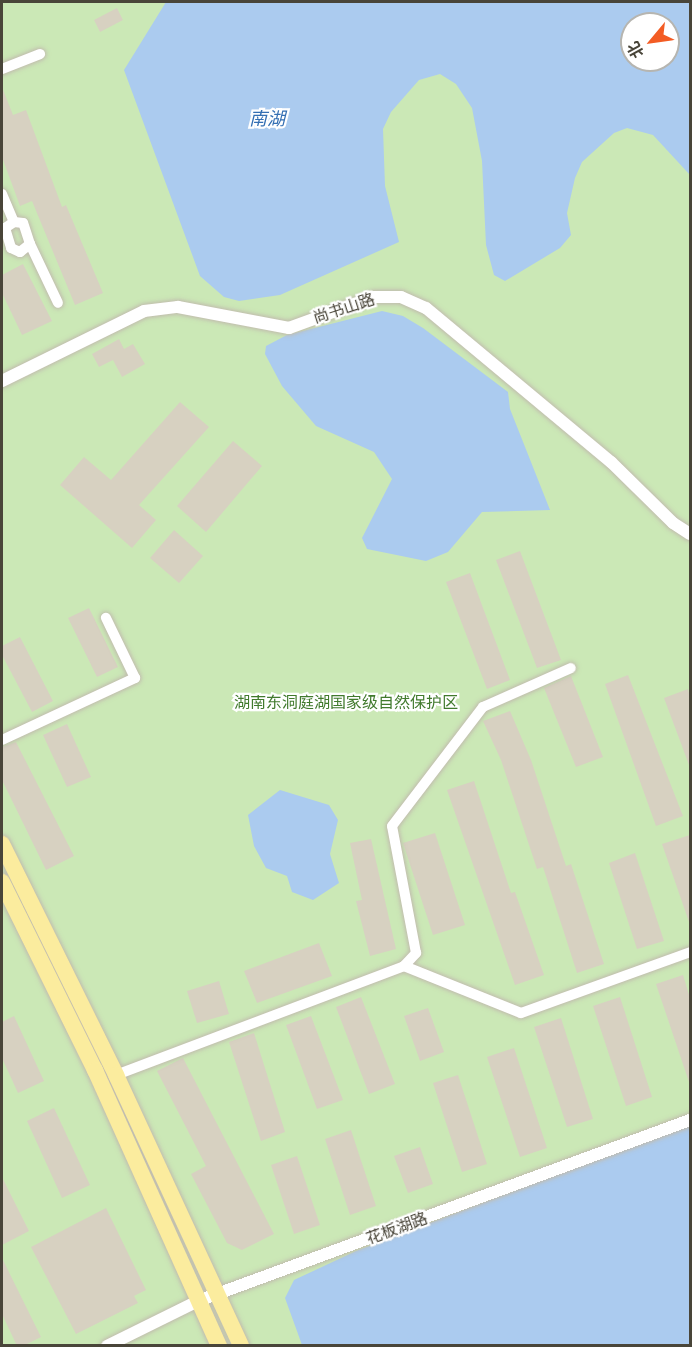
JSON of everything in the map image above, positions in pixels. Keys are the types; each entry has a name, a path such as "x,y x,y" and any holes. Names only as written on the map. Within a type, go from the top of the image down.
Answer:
{"main road":[{"path":"2,844 116,1075 238,1338"},
{"path":"2,882 95,1070 216,1340"}],"street":[{"path":"2,69 40,54"},
{"path":"2,194 14,222"},
{"path":"30,244 20,252 11,248 4,239 5,228 14,222 23,223 30,244 58,303"},
{"name":"尚书山路","path":"2,381 144,311 178,307 289,328 374,297 401,297 426,308 610,462 673,523 690,534"},
{"path":"2,740 135,678 106,618"},
{"path":"116,1075 404,966 416,953 392,826 483,707 570,668"},
{"path":"404,966 521,1013 690,952"},
{"name":"花板湖路","path":"107,1346 198,1301 690,1120"}],"green space":[{"name":"湖南东洞庭湖国家级自然保护区","path":"2,2 690,2 690,1345 2,1346"}],"water":[{"name":"南湖","path":"166,2 690,2 690,175 653,135 627,128 614,133 582,162 575,178 567,213 571,235 560,248 505,281 494,275 486,245 482,161 472,108 456,84 440,74 419,80 391,112 383,129 385,186 399,242 280,295 239,301 224,297 200,276 124,70"},
{"path":"382,311 403,316 423,328 508,392 510,409 550,510 482,512 448,552 426,561 367,549 362,538 392,479 374,452 316,426 282,386 265,354 266,346 287,335"},
{"path":"280,790 329,805 338,820 330,854 339,883 313,900 292,892 287,876 266,868 254,846 248,815"},
{"path":"690,1124 690,1345 302,1345 285,1298 294,1280 356,1251"}],"building":[{"path":"117,8 123,20 100,32 94,20"},
{"path":"2,87 13,115 26,110 62,207 66,205 103,293 75,305 32,201 20,206 2,157"},
{"path":"23,264 52,321 22,335 2,293 2,275"},
{"path":"119,339 124,349 133,344 145,364 122,377 113,360 99,367 92,354"},
{"path":"180,402 209,427 139,505 156,520 132,548 60,485 84,457 111,480"},
{"path":"233,441 262,466 206,532 177,506"},
{"path":"174,530 203,556 179,583 150,558"},
{"path":"520,551 561,660 537,668 496,560"},
{"path":"470,573 510,680 487,689 446,582"},
{"path":"89,608 118,667 97,677 68,618"},
{"path":"20,637 53,701 32,712 2,655 2,646"},
{"path":"628,675 683,816 656,826 605,684"},
{"path":"571,676 603,757 576,767 544,688"},
{"path":"688,689 690,697 689,765 664,698"},
{"path":"510,711 531,760 566,866 571,864 604,964 577,973 543,867 537,869 501,760 483,721"},
{"path":"67,724 91,777 67,787 43,735"},
{"path":"16,742 74,856 46,870 2,780 2,747"},
{"path":"474,781 511,893 515,892 544,975 515,985 447,790"},
{"path":"435,833 465,925 433,935 403,843"},
{"path":"690,835 690,922 689,922 662,844"},
{"path":"371,839 396,949 370,956 356,901 362,900 350,843"},
{"path":"635,853 664,941 637,949 609,863"},
{"path":"319,943 332,976 257,1003 244,971"},
{"path":"683,975 690,998 689,1082 656,984"},
{"path":"219,981 229,1014 197,1023 187,991"},
{"path":"361,997 395,1084 369,1094 336,1007"},
{"path":"620,997 652,1097 626,1106 593,1006"},
{"path":"428,1008 444,1052 420,1061 404,1016"},
{"path":"14,1016 44,1081 18,1093 2,1058 2,1022"},
{"path":"311,1016 343,1100 317,1109 286,1025"},
{"path":"561,1018 593,1119 567,1127 534,1027"},
{"path":"254,1033 285,1132 261,1141 229,1042"},
{"path":"514,1048 547,1148 520,1157 487,1057"},
{"path":"183,1058 274,1234 242,1250 227,1243 191,1174 206,1166 157,1071"},
{"path":"458,1075 487,1164 462,1172 433,1083"},
{"path":"54,1108 90,1185 62,1198 27,1121"},
{"path":"351,1130 376,1206 350,1215 325,1139"},
{"path":"420,1147 433,1184 408,1193 394,1156"},
{"path":"297,1156 320,1225 294,1234 271,1165"},
{"path":"2,1177 29,1231 2,1245"},
{"path":"106,1208 146,1290 134,1296 138,1303 76,1334 31,1247"},
{"path":"2,1258 41,1337 23,1346 17,1346 2,1314"}]}
